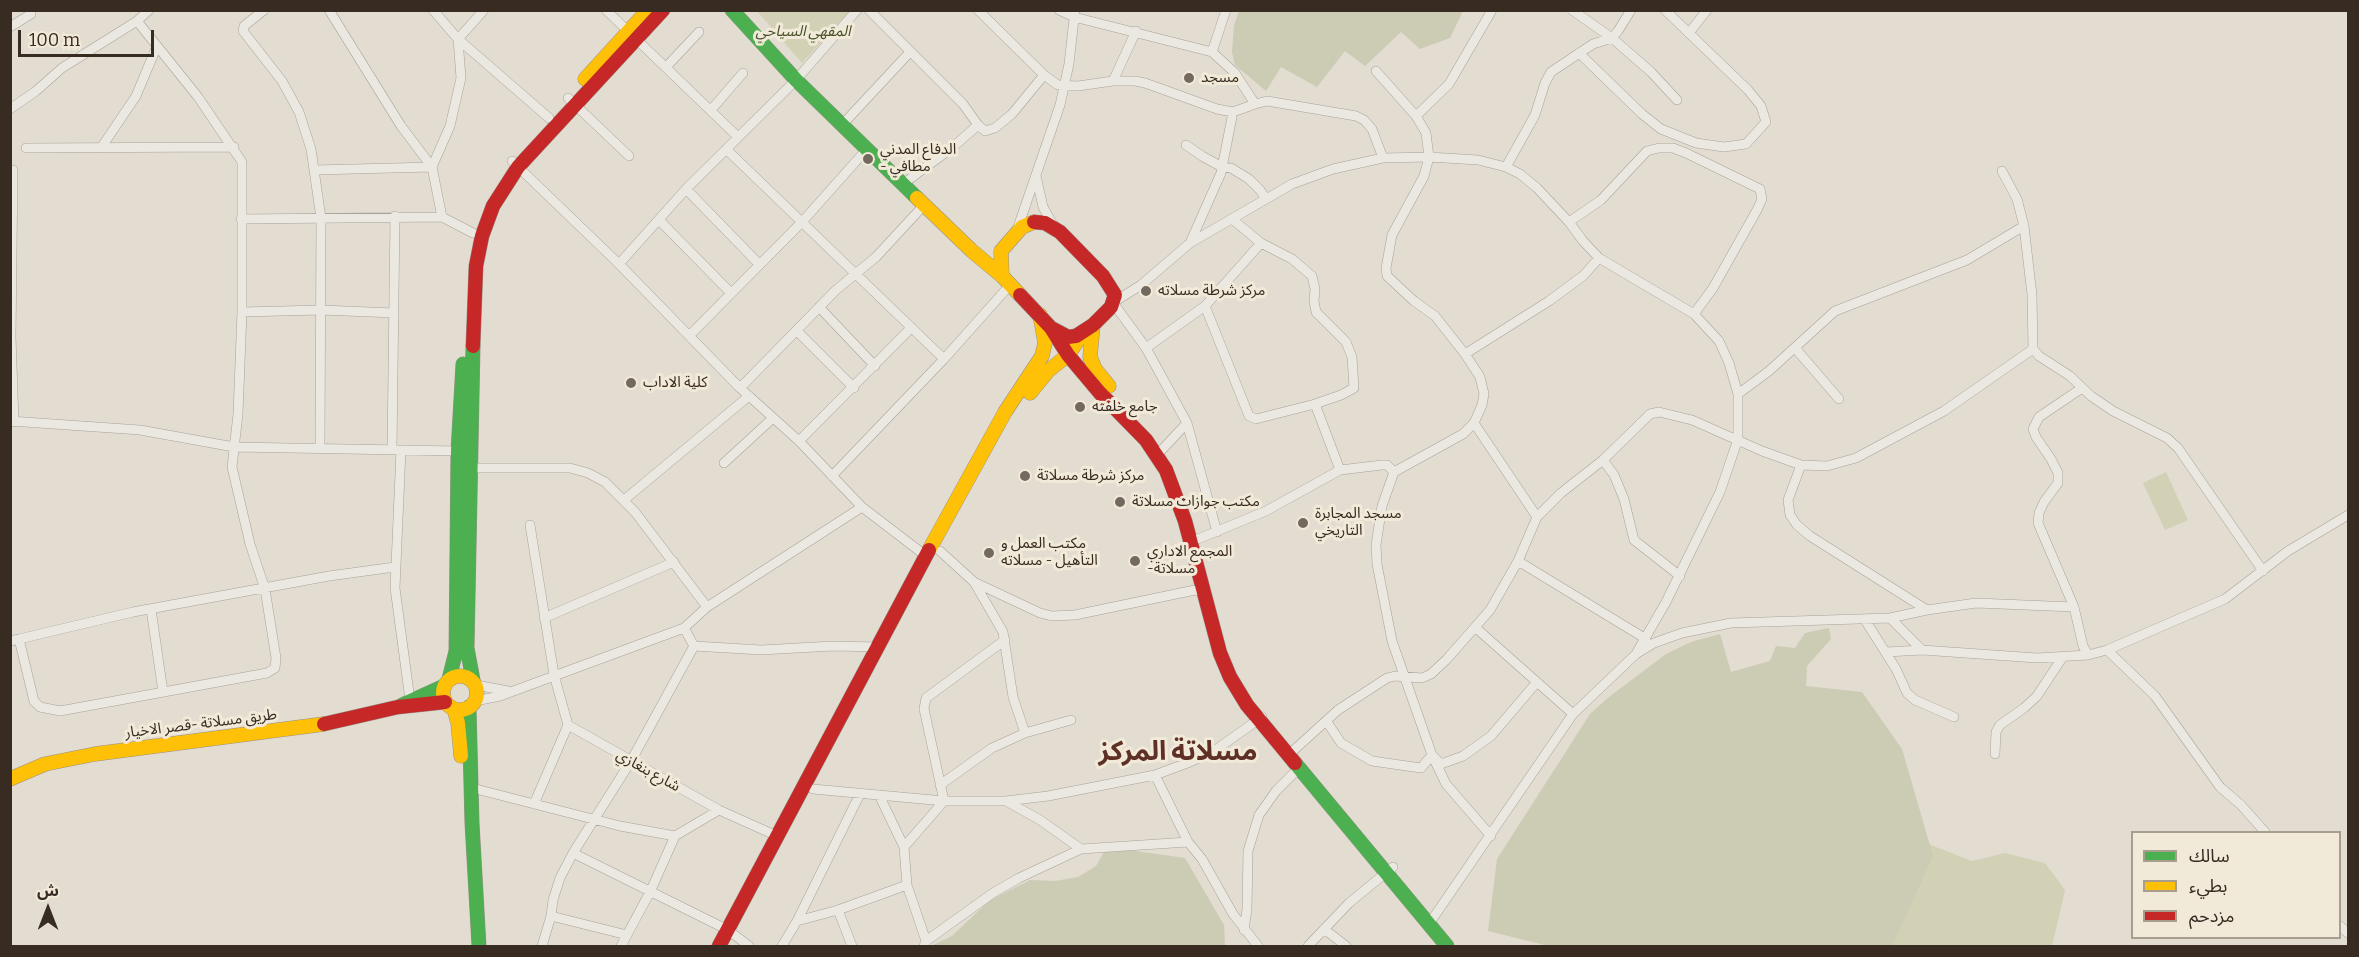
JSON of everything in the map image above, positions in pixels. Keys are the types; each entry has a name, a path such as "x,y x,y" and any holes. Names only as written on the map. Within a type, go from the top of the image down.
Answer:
{"main road":[{"path":"631,36 648,10"},
{"path":"470,946 468,824 472,788 472,704 478,691 467,648 464,468 458,451 467,265 473,233 484,202 515,164 631,36 663,10"},
{"path":"732,10 796,80 1040,315 1068,355 1100,393 1146,440 1160,451 1208,594"},
{"path":"479,946 460,740 449,705 442,694 456,651 464,468 478,249 493,206 515,164 549,118 571,101"},
{"path":"719,946 730,937 813,789 926,556 1018,410 1048,371 1068,355 1088,329 1114,303 1115,295 1103,276 1054,227 1034,222 1027,224 1001,251 990,254 972,251"},
{"path":"1001,251 1000,267 1006,280"},
{"path":"730,937 777,836 882,648 940,551 1010,405 1042,356 1044,343 1040,315"},
{"path":"1051,328 1068,337 1088,329"},
{"path":"1088,329 1089,353 1095,369 1144,422 1160,451 1179,476 1198,539 1220,653 1230,677 1299,768 1432,919 1459,946"},
{"path":"398,707 459,675 474,682"},
{"path":"398,707 449,705 462,710 472,704"},
{"name":"طريق مسلاتة -قصر الاخيار","path":"10,779 45,764 94,754 303,727 351,719 398,707"},
{"path":"1261,717 1294,750 1390,870"},
{"path":"1432,919 1448,946"}],"street":[{"path":"10,27 31,14 31,10"},
{"path":"10,109 36,91 62,68 137,21 149,10"},
{"path":"264,10 251,14 243,32 282,81 299,112 312,149 315,170 321,218 320,448"},
{"path":"328,10 401,126 432,167 442,217"},
{"path":"433,10 458,39 549,118"},
{"path":"432,167 450,126 461,78 458,39 484,10"},
{"path":"606,10 738,137"},
{"path":"619,264 686,189 796,80 857,10"},
{"path":"869,10 963,104 985,131 996,129 1021,104 1044,75"},
{"path":"978,10 1044,75 1064,87 1113,81 1145,83 1217,109 1233,112 1268,101 1356,116 1364,120 1372,129 1383,158"},
{"path":"1059,10 1212,52 1235,73 1256,104"},
{"path":"1212,52 1226,10"},
{"path":"1416,116 1449,84 1492,10"},
{"path":"1572,10 1612,38 1652,72 1677,100"},
{"path":"1506,167 1535,115 1551,72 1593,44 1612,38 1631,10"},
{"path":"1579,53 1642,114 1661,129 1696,143 1724,147 1746,144 1766,124 1764,110 1748,90 1665,10"},
{"path":"1689,33 1707,10"},
{"path":"1016,233 1064,87 1074,14"},
{"path":"137,21 234,147 242,162 242,312 238,414 232,467 250,544 264,589 276,658 275,668 267,673 60,711 40,707 34,701 15,640 151,609 264,589 329,576 395,567"},
{"path":"1113,81 1136,31"},
{"path":"666,67 699,32"},
{"path":"101,148 136,96 157,46"},
{"path":"842,124 910,52"},
{"path":"1376,72 1416,116 1426,133 1429,157 1424,176 1392,235 1386,276 1434,316 1465,354 1480,377 1484,394 1474,423 1455,438 1394,472 1383,500 1376,545 1377,564 1392,641 1432,755 1446,784 1491,836"},
{"path":"711,110 743,73"},
{"path":"571,101 629,156"},
{"path":"1190,243 1222,167 1233,112"},
{"path":"903,184 953,147 978,125"},
{"path":"1186,145 1222,167 1231,168 1254,183 1266,199"},
{"path":"26,148 234,147"},
{"path":"1569,222 1601,200 1647,151 1659,148 1673,148 1686,153 1760,189 1762,199 1757,210 1713,288 1694,314"},
{"path":"726,149 944,359"},
{"path":"689,336 802,222 867,149"},
{"path":"1216,532 1187,423 1146,348 1114,303 1141,285 1190,243 1292,184 1333,169 1383,158 1429,157 1478,160 1506,167 1520,174 1537,188 1599,258 1694,314 1719,341 1729,363 1738,394 1738,439 1720,492 1680,576 1636,654 1573,714 1432,919"},
{"path":"515,164 619,264 740,388 798,441 862,507 926,556"},
{"path":"315,170 432,167"},
{"path":"13,170 11,205 12,421 140,430 234,447 458,451"},
{"path":"2002,171 2017,199 2024,226 2032,295 2033,349 2038,356 2070,376 2113,411 2167,438 2178,448 2263,571"},
{"path":"1036,174 1037,188 1043,207 1054,227"},
{"path":"686,189 759,264"},
{"path":"740,388 819,307 876,257 925,204"},
{"path":"395,216 394,313 397,449 395,567 397,608 410,700"},
{"path":"242,219 442,217 473,233"},
{"path":"1205,306 1249,417 1256,419 1315,404 1354,388 1352,357 1346,342 1316,312 1312,276 1292,259 1261,243 1232,219"},
{"path":"659,220 731,293"},
{"path":"1738,394 1795,348 1835,311 1967,260 2024,226"},
{"path":"1146,348 1205,306 1261,243"},
{"path":"1465,354 1549,301 1583,276 1599,258"},
{"path":"832,476 944,359 1006,280"},
{"path":"819,307 875,366"},
{"path":"242,312 321,310 394,313"},
{"path":"798,441 854,388 911,328"},
{"path":"797,331 854,388"},
{"path":"1795,348 1839,399"},
{"path":"1294,750 1338,710 1387,678 1422,678 1431,674 1476,628 1490,610 1518,561 1537,517 1561,492 1603,460 1650,414 1659,412 1692,420 1762,451 1801,465 1827,466 1856,458 1944,411 2033,349"},
{"path":"2082,388 2039,417 2033,429 2036,438 2058,473 2058,483 2043,502 2038,523 2074,607 2088,655"},
{"path":"624,500 749,396"},
{"path":"1315,404 1340,470"},
{"path":"724,463 773,418"},
{"path":"1160,451 1187,423"},
{"path":"1474,423 1537,517"},
{"path":"1603,460 1614,475 1624,499 1634,540 1680,576"},
{"path":"1198,539 1266,511 1340,470 1387,465 1394,472"},
{"path":"1801,465 1788,500 1790,515 1797,525 1810,536 1927,610"},
{"path":"464,468 570,468 588,472 606,482 624,500 707,607"},
{"path":"472,704 500,696 684,628 707,607 862,507"},
{"path":"1886,652 1922,650 2062,658 2107,651 2225,599 2288,551 2348,514"},
{"path":"530,525 554,675 568,725 534,804"},
{"path":"940,551 974,582 994,613 1005,640 1012,697 1025,733"},
{"path":"1518,561 1646,639"},
{"path":"544,618 674,562"},
{"path":"974,582 1040,613 1052,616 1075,615 1187,591 1208,594"},
{"path":"1636,654 1665,638 1731,623 1890,618 1976,603 2074,607"},
{"path":"151,609 162,692"},
{"path":"1890,618 1922,650"},
{"path":"1865,620 1886,652 1907,693 1915,700 1954,717"},
{"path":"684,628 694,646"},
{"path":"1476,628 1573,714"},
{"path":"944,801 924,709 926,698 1005,640"},
{"path":"694,646 761,650 833,646 882,648"},
{"path":"542,946 560,878 593,820 631,761 694,646"},
{"path":"2107,651 2155,696 2220,788 2264,831"},
{"path":"1995,754 1996,732 2000,724 2037,696 2062,658"},
{"path":"474,682 508,692"},
{"path":"1432,755 1441,764 1463,756 1484,742 1537,682"},
{"path":"813,789 944,801 1006,801 1058,794 1155,775 1214,751 1261,717"},
{"path":"940,785 992,748 1025,733 1071,720"},
{"path":"1327,722 1341,743 1372,761 1421,768 1432,755"},
{"name":"شارع بنغازي","path":"568,725 719,810 777,836"},
{"path":"1244,930 1247,909 1248,851 1259,815 1267,802 1299,768"},
{"path":"1155,775 1188,843 1202,859 1233,914 1258,946"},
{"path":"472,788 593,820 675,836"},
{"path":"782,946 797,921 860,794"},
{"path":"879,795 904,848 907,885 925,944 993,893 1081,849 1188,843"},
{"path":"904,848 944,801"},
{"path":"1006,801 1040,820 1081,849"},
{"path":"621,946 651,890 675,836 719,810"},
{"path":"573,853 651,890 749,946"},
{"path":"1308,946 1349,903 1390,870"},
{"path":"797,921 838,910 907,885"},
{"path":"838,910 852,946"},
{"path":"551,916 627,935"},
{"path":"1324,929 1346,946"}],"green space":[{"path":"1239,10 1463,11 1450,38 1420,49 1401,32 1365,66 1345,51 1317,87 1281,67 1266,91 1235,65 1232,52 1234,25"},
{"name":"المقهي السياحي","path":"757,11 850,11 802,63"},
{"path":"2166,472 2188,520 2165,530 2143,483"},
{"path":"1829,628 1831,639 1807,666 1806,686 1862,692 1902,749 1933,856 1892,946 1549,946 1488,931 1497,859 1590,714 1609,697 1666,654 1691,642 1720,634 1731,672 1770,661 1776,646 1795,648 1805,633"},
{"path":"1923,842 1972,861 2005,853 2045,863 2065,890 2052,946 1582,946"},
{"path":"1107,847 1185,858 1224,925 1225,946 931,946 952,936 989,901 1030,880 1055,881 1078,877 1096,866"}],"traffic: fast":[{"path":"732,10 796,80 917,198"},
{"path":"473,346 467,648 473,680"},
{"path":"449,679 456,651 458,451 463,364"},
{"path":"402,705 444,686"},
{"path":"469,707 472,823 479,946"},
{"path":"1295,763 1447,946"}],"traffic: slow":[{"path":"585,79 648,10"},
{"path":"917,198 972,251 1002,276"},
{"path":"1020,295 1002,276 1001,251 1022,227 1034,222"},
{"path":"929,550 1005,412 1042,356 1045,343 1040,315"},
{"path":"1093,325 1090,357 1095,369 1109,386"},
{"path":"1030,393 1048,371 1068,355 1083,333"},
{"path":"460,676 472,681 477,693 472,705 460,710 448,705 443,693 448,681 460,676"},
{"path":"454,709 458,723 461,756"},
{"path":"10,779 45,764 95,754 324,724"}],"traffic: jam":[{"path":"473,346 476,266 482,236 493,206 518,167 663,10"},
{"path":"1020,295 1051,328 1068,337 1076,336 1093,325 1111,307 1115,295 1103,276 1060,232 1045,223 1034,222"},
{"path":"1051,328 1068,355 1100,393 1146,440 1166,470 1185,521 1220,653 1230,677 1247,705 1295,763"},
{"path":"719,946 929,550"},
{"path":"324,724 398,707 445,702"}],"place":[{"name":"مسجد","path":"1189,78"},
{"name":"الدفاع المدني - مطافي","path":"868,159"},
{"name":"مركز شرطة مسلاته","path":"1146,291"},
{"name":"كلية الاداب","path":"631,383"},
{"name":"جامع خلفته","path":"1080,407"},
{"name":"مركز شرطة مسلاتة","path":"1025,476"},
{"name":"مكتب جوازات مسلاتة","path":"1120,502"},
{"name":"مسجد المجابرة التاريخي","path":"1303,523"},
{"name":"مكتب العمل و التأهيل - مسلاته","path":"989,553"},
{"name":"المجمع الاداري -مسلاتة","path":"1135,561"}],"district":[{"name":"مسلاتة المركز","path":"1178,752"}]}
